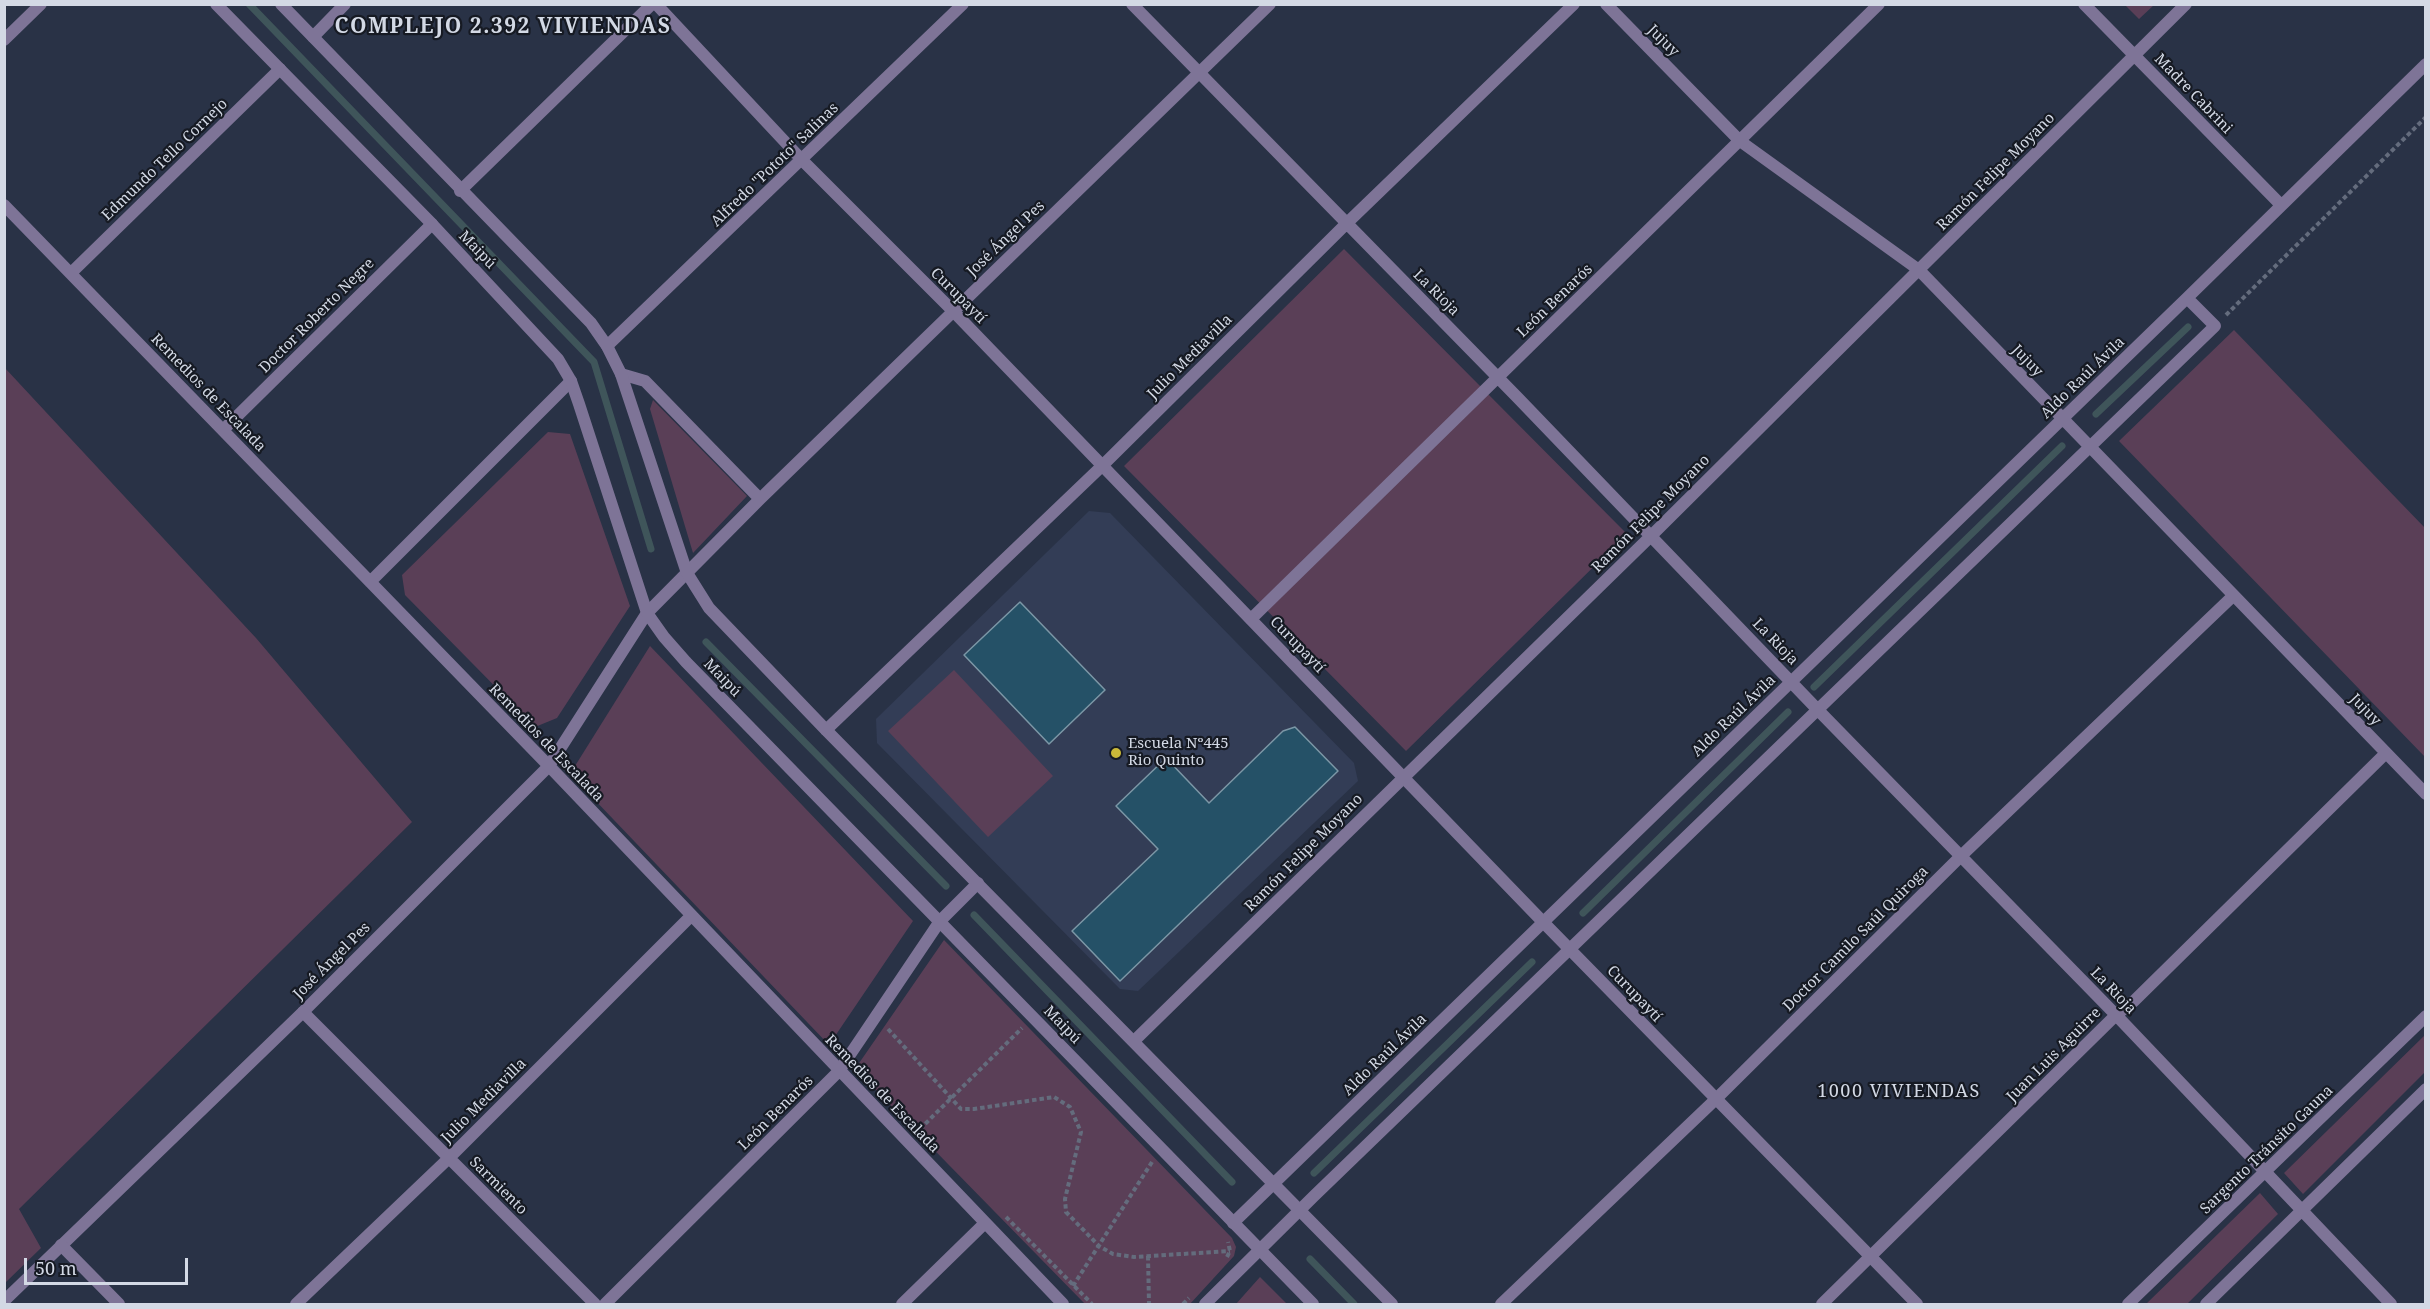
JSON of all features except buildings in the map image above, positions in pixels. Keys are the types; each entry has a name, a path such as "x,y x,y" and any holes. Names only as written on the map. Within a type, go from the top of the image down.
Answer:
{"street":[{"path":"4,40 41,4"},
{"name":"Maipú","path":"216,4 432,224 558,359 571,381 647,614 686,662 1313,1305"},
{"name":"Maipú","path":"281,4 591,324 607,346 621,374 687,573 709,608 825,730 1392,1305"},
{"path":"313,37 345,4"},
{"path":"460,191 654,4"},
{"name":"Curupaytí","path":"654,4 802,160 953,311 1570,950 1917,1305"},
{"name":"Alfredo \"Pototo\" Salinas","path":"607,346 963,4"},
{"name":"La Rioja","path":"1132,4 2116,1015 2391,1305"},
{"name":"José Ángel Pes","path":"4,1301 303,1012 549,766 647,614 687,573 760,499 1270,4"},
{"name":"Julio Mediavilla","path":"825,730 1102,466 1346,224 1574,4"},
{"name":"Jujuy","path":"1606,4 1740,141 1919,270 2426,794"},
{"name":"León Benarós","path":"1251,619 1879,4"},
{"name":"Madre Cabrini","path":"2084,4 2281,205"},
{"name":"Ramón Felipe Moyano","path":"1134,1041 1651,536 2186,4"},
{"path":"2281,205 2426,64"},
{"name":"Edmundo Tello Cornejo","path":"71,273 280,69"},
{"name":"Remedios de Escalada","path":"4,205 549,766 1063,1305"},
{"name":"Aldo Raúl Ávila","path":"1233,1223 2281,205"},
{"name":"Doctor Roberto Negre","path":"223,430 432,224"},
{"path":"1206,1305 1299,1210 2215,327 2187,298"},
{"path":"621,374 645,381 760,499"},
{"path":"370,582 571,381"},
{"name":"Doctor Camilo Saúl Quiroga","path":"1502,1305 1716,1100 1961,856 2233,596"},
{"name":"Juan Luis Aguirre","path":"1822,1305 2386,753"},
{"name":"León Benarós","path":"606,1305 840,1071 940,921 978,883"},
{"name":"Julio Mediavilla","path":"296,1305 692,916"},
{"name":"Sarmiento","path":"303,1012 595,1305"},
{"name":"Sargento Tránsito Gauna","path":"2128,1305 2426,1016"},
{"path":"2206,1305 2426,1089"},
{"path":"902,1305 985,1224"},
{"path":"61,1245 119,1305"}],"path":[{"path":"2215,327 2426,117"},
{"path":"1015,1019 1030,1036"},
{"path":"883,1037 894,1020"},
{"path":"920,1129 1022,1027"},
{"path":"888,1029 961,1109 1054,1097 1070,1107 1082,1132 1065,1199 1066,1212 1099,1246 1113,1254 1148,1256 1230,1251"},
{"path":"1144,1154 1160,1170"},
{"path":"1073,1286 1152,1162"},
{"path":"1220,1265 1230,1251 1228,1242 1221,1234"},
{"path":"1148,1256 1149,1305"},
{"path":"1183,1305 1190,1297"}],"shaded area":[{"path":"2125,5 2154,5 2139,19"},
{"path":"1344,249 1627,534 1406,751 1124,466"},
{"path":"2234,330 2425,528 2425,757 2119,441"},
{"path":"5,368 256,638 412,822 19,1209 41,1248 5,1283"},
{"path":"653,400 747,496 693,553 650,409"},
{"path":"548,432 570,434 630,606 557,718 535,727 405,595 402,575"},
{"name":"Escuela Nº445 Rio Quinto","path":"1089,511 1110,513 1354,763 1358,781 1138,991 1120,989 877,743 876,719"},
{"path":"650,646 913,921 829,1045 570,774"},
{"path":"954,670 1053,776 988,837 888,731"},
{"path":"944,940 1232,1238 1236,1247 1234,1256 1190,1304 1085,1304 855,1069"},
{"path":"2425,1035 2425,1072 2303,1194 2284,1173"},
{"path":"2260,1193 2278,1214 2187,1304 2146,1304"},
{"path":"1260,1277 1287,1304 1236,1304"}],"waterway":[{"path":"249,4 594,362 651,549"},
{"path":"2096,414 2188,327"},
{"path":"1814,687 2062,446"},
{"path":"706,642 946,886"},
{"path":"1583,913 1788,712"},
{"path":"974,915 1232,1182"},
{"path":"1314,1173 1532,962"},
{"path":"1310,1259 1354,1304"}],"place":[{"name":"Escuela Nº445 Rio Quinto","path":"1116,753"}],"district":[{"name":"COMPLEJO 2.392 VIVIENDAS","path":"503,27"},
{"name":"1000 VIVIENDAS","path":"1899,1092"}]}
